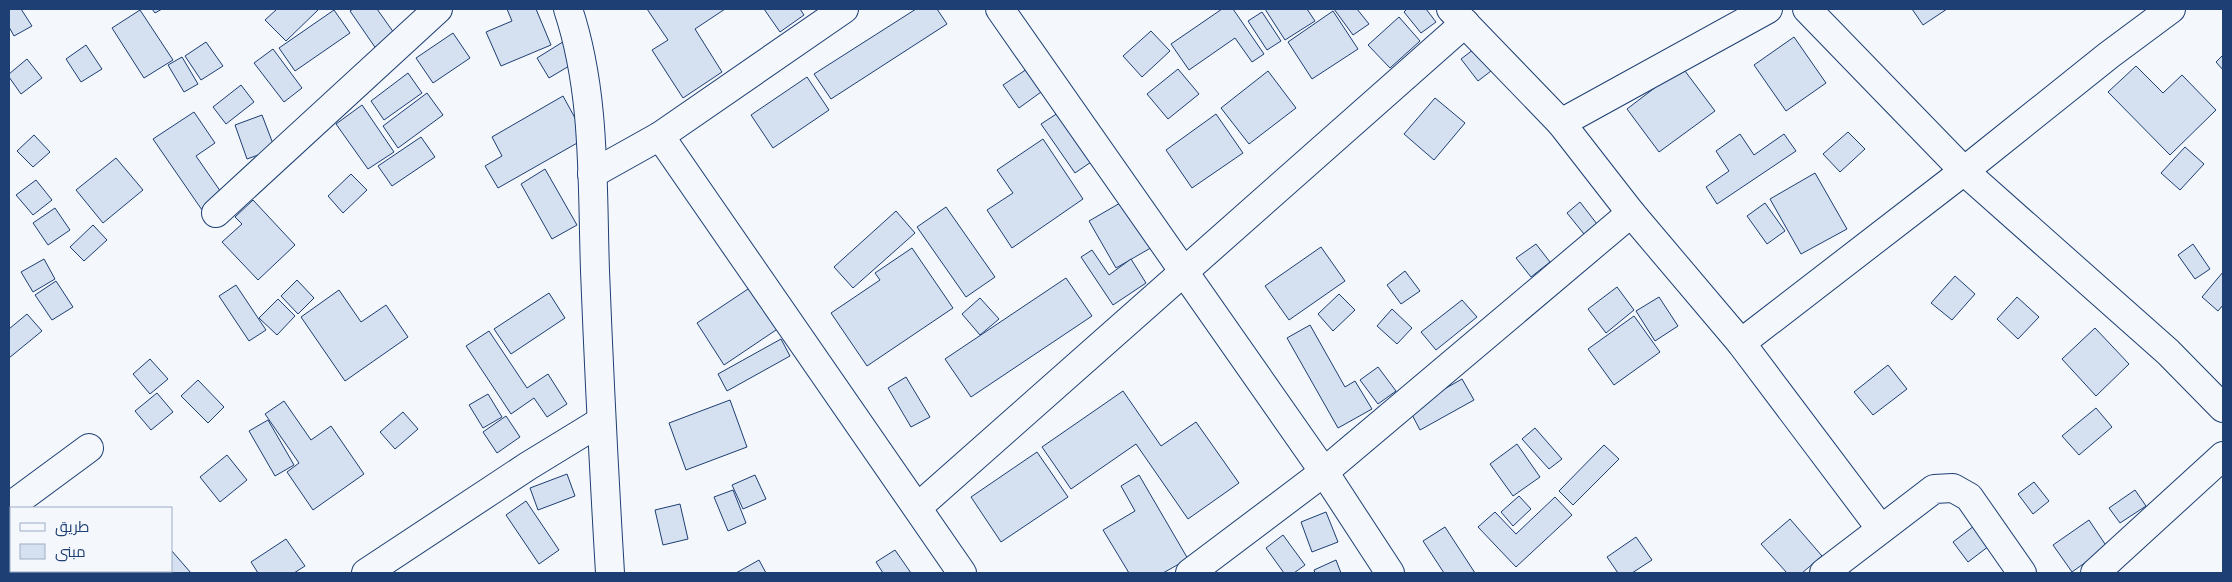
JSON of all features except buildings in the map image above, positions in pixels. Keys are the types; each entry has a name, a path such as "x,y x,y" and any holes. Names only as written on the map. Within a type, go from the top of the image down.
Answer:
{"street":[{"path":"216,214 438,9"},
{"path":"568,9 578,39 588,98 600,422 610,573"},
{"path":"592,174 660,136 844,9"},
{"path":"1000,9 1324,472 1390,573"},
{"path":"1561,124 1768,9"},
{"path":"1807,9 1964,170 2168,352 2222,403"},
{"path":"1740,343 2109,55 2171,9"},
{"path":"918,507 1184,270 1458,16 1561,124 1740,343 1881,529"},
{"path":"660,136 962,573"},
{"path":"1190,573 1324,472 1631,212"},
{"path":"366,573 528,466 600,422"},
{"path":"9,506 89,448"},
{"path":"2095,573 2223,456"},
{"path":"1824,573 1934,488 1953,488 1969,497 2022,573"}]}
